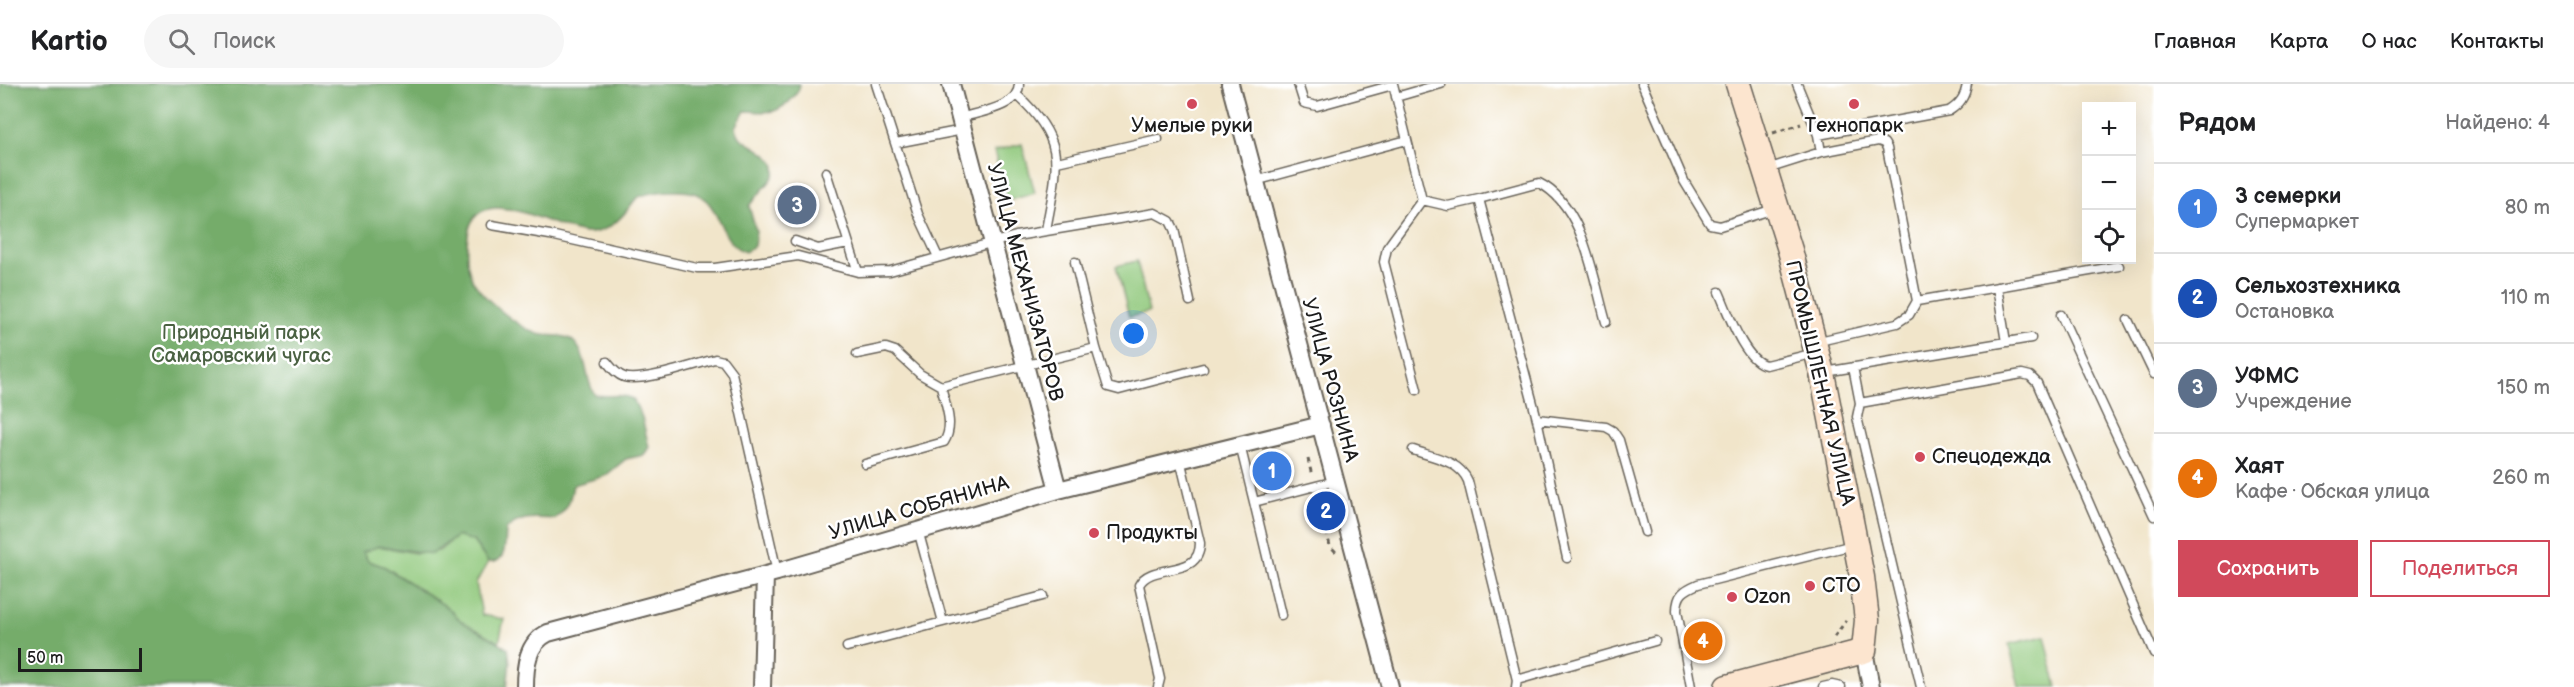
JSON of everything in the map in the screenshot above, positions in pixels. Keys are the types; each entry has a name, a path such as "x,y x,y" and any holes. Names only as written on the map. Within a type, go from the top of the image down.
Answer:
{"main road":[{"name":"ПРОМЫШЛЕННАЯ УЛИЦА","path":"1738,84 1777,208 1818,356 1856,544 1866,606 1864,651"},
{"path":"1737,686 1766,682 1864,651"}],"street":[{"name":"УЛИЦА МЕХАНИЗАТОРОВ","path":"951,84 1058,490"},
{"name":"УЛИЦА РОЗНИНА","path":"1230,84 1390,687"},
{"name":"УЛИЦА СОБЯНИНА","path":"525,687 527,661 535,644 548,633 771,574 1058,490 1321,425"},
{"path":"762,687 771,574"},
{"name":"ПРОМЫШЛЕННАЯ УЛИЦА","path":"1864,651 1871,687"}],"lane":[{"path":"876,84 918,214 938,258"},
{"path":"896,143 962,124 1009,102 1017,94 1019,84"},
{"path":"1298,84 1304,103 1317,106 1393,84 1422,200"},
{"path":"1396,97 1441,84"},
{"path":"1642,84 1684,181 1710,224 1720,226 1777,208"},
{"path":"1797,84 1818,135 1821,152"},
{"path":"1818,135 1949,111 1958,106 1967,84"},
{"path":"1017,94 1040,119 1053,144 1057,162 1046,230"},
{"path":"1057,162 1158,139"},
{"path":"1255,181 1407,140"},
{"path":"1719,292 1748,353 1760,364 1766,365 1818,356 1898,323 1909,315 1917,301 1891,166 1884,143 1878,141 1821,152 1765,170"},
{"path":"826,172 858,272"},
{"path":"1422,200 1448,206 1535,183 1545,186 1565,204 1580,230 1605,322"},
{"path":"1479,199 1537,419 1567,558"},
{"path":"1417,390 1384,262 1387,248 1422,200"},
{"path":"492,225 550,235 696,268 715,268 798,256 858,272 890,271 1046,230 1146,214 1163,216 1174,229 1190,301"},
{"path":"795,240 818,249 848,243"},
{"path":"1075,262 1106,383 1113,390 1203,368"},
{"path":"1917,301 2119,266"},
{"path":"1996,287 2006,342"},
{"path":"2061,315 2154,516"},
{"path":"2128,320 2154,375"},
{"path":"1818,356 1853,367 2031,338"},
{"path":"857,354 886,348 895,351 920,374 941,386 1096,348"},
{"path":"607,362 617,374 627,378 661,374 715,359 723,361 729,367 741,408 771,574"},
{"path":"1853,367 1860,403 1857,417 1921,687"},
{"path":"1860,403 2022,374 2030,376 2037,383 2154,653"},
{"path":"864,465 944,442 950,426 941,386"},
{"path":"1537,419 1606,427 1613,431 1619,440 1645,532"},
{"path":"1240,445 1281,615"},
{"path":"1413,450 1456,465 1465,474 1516,684 1655,641"},
{"path":"1158,687 1160,679 1139,585 1146,576 1187,565 1195,560 1200,552 1200,543 1180,459"},
{"path":"1254,502 1335,481"},
{"path":"918,530 943,622"},
{"path":"1691,687 1677,611 1677,600 1680,593 1698,584 1856,544"},
{"path":"847,646 1043,596"},
{"path":"1823,687 1832,685 1841,687"}],"path":[{"path":"1755,139 1812,121"},
{"path":"1308,459 1330,546 1337,552"},
{"path":"1831,640 1845,624 1848,613"}],"green space":[{"name":"Природный парк Самаровский чугас","path":"0,84 800,84 794,96 783,107 771,112 745,111 736,127 741,138 767,155 775,166 775,173 771,180 749,206 756,231 754,246 745,252 729,240 715,213 703,198 694,193 682,191 665,191 642,196 636,199 612,225 591,233 503,208 487,209 474,218 468,235 467,257 470,274 477,287 501,311 521,325 538,334 565,337 573,341 582,354 595,395 623,396 633,399 642,417 649,447 644,455 626,459 605,476 573,485 568,505 554,519 528,518 511,525 506,530 502,557 494,562 488,562 473,541 457,536 432,554 379,546 363,552 368,561 385,567 447,607 462,622 508,649 510,662 507,687 0,687"},
{"path":"1022,144 1035,193 1007,201 994,151"},
{"path":"1137,261 1149,312 1129,317 1116,266"},
{"path":"457,536 473,541 488,562 476,583 482,615 504,619 499,642 462,622 447,607 385,567 368,561 362,552 378,546 415,553 439,551"},
{"path":"2045,636 2057,687 2019,687 2009,644"}],"place":[{"name":"Умелые руки","path":"1192,104"},
{"name":"Технопарк","path":"1854,104"},
{"name":"УФМС","path":"797,205"},
{"name":"Спецодежда","path":"1920,457"},
{"name":"3 семерки","path":"1272,471"},
{"name":"Сельхозтехника","path":"1326,511"},
{"name":"Продукты","path":"1094,533"},
{"name":"СТО","path":"1810,586"},
{"name":"Ozon","path":"1732,597"},
{"name":"Хаят","path":"1703,641"}]}
